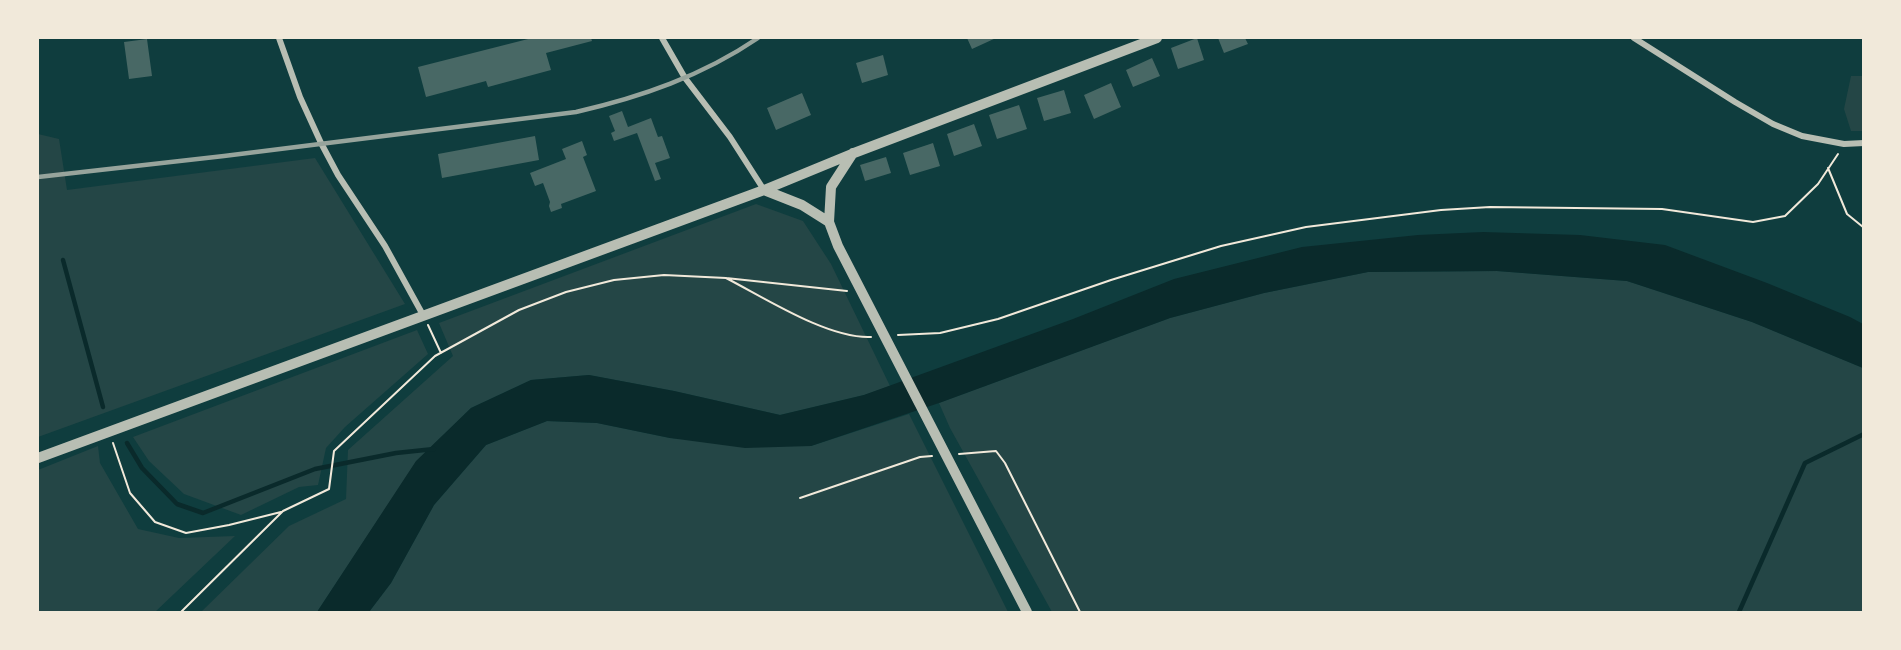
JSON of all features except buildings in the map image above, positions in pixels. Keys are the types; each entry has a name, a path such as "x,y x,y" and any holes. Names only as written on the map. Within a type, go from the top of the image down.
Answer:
{"street":[{"path":"279,38 300,97 321,143 338,175 385,246 423,315"},
{"path":"662,38 685,78 730,137 764,190 802,205 829,222"},
{"path":"38,458 764,190 854,153 1157,38"},
{"path":"1635,38 1773,124 1802,136 1844,144 1863,143"},
{"path":"854,153 831,187 829,222 838,246 1027,612"}],"path":[{"path":"894,336 940,333 998,319 1111,280 1221,246 1306,227 1441,210 1490,207 1662,209 1753,222 1785,216 1818,184 1844,144"},
{"path":"1828,168 1847,214 1863,227 1863,235"},
{"path":"110,431 130,493 155,522 186,533 230,525 283,511 329,489 334,451 435,356 519,310 566,292 614,280 654,276 726,278 864,294"},
{"path":"726,278 822,326 859,337 870,337"},
{"path":"423,315 441,353"},
{"path":"181,612 283,511"}],"shaded area":[{"path":"1851,76 1863,76 1863,131 1851,131 1844,109"},
{"path":"38,134 59,139 67,190 315,158 405,304 38,437"},
{"path":"756,204 803,221 831,264 890,386 864,395 780,415 589,375 531,380 471,408 417,461 317,612 201,612 289,526 346,499 348,450 453,356 439,323"},
{"path":"1483,232 1580,235 1665,245 1767,283 1863,324 1863,368 1752,322 1627,281 1497,271 1368,272 1264,293 1170,318 939,403 811,446 745,448 670,438 597,423 547,421 486,445 434,505 391,583 369,612 317,612 416,461 471,408 531,380 589,375 780,415 864,395 1073,319 1174,279 1302,247 1418,235"},
{"path":"1497,271 1627,281 1752,322 1863,368 1863,612 1052,612 950,428 939,403 1170,318 1264,293 1368,272"},
{"path":"417,330 428,354 345,427 326,448 318,485 299,487 241,515 184,494 149,461 133,437"},
{"path":"909,414 1008,612 369,612 391,583 434,505 486,445 547,421 597,423 670,438 811,446"},
{"path":"98,446 100,463 138,529 179,538 235,536 155,612 38,612 38,470"}],"waterway":[{"path":"63,260 103,407"},
{"path":"1739,612 1805,463 1864,434"},
{"path":"127,443 142,468 177,504 203,513 315,469 396,453 434,449"}],"railway":[{"path":"38,177 576,112 670,84 715,63 758,38"}]}
